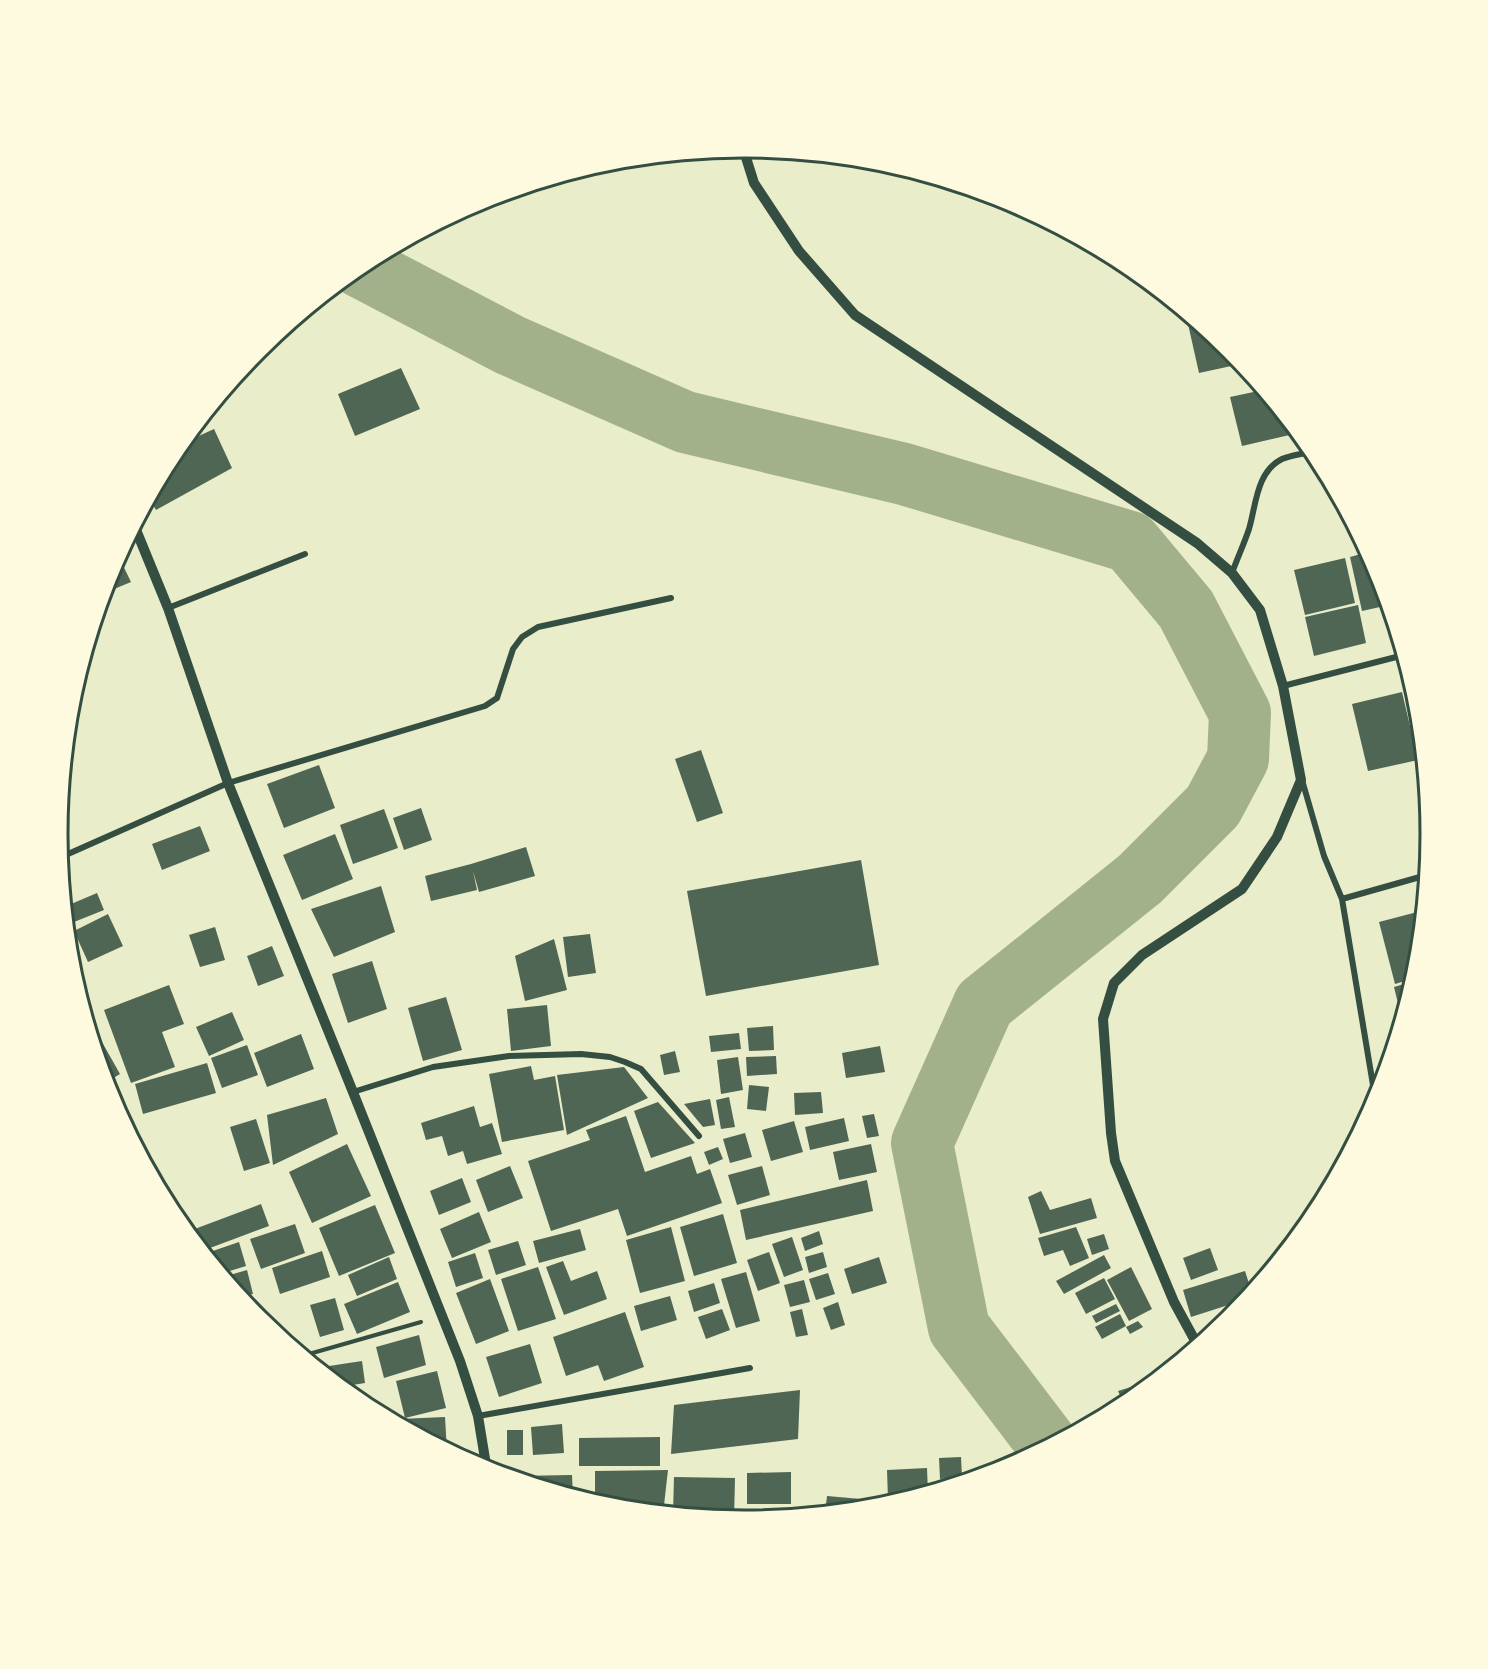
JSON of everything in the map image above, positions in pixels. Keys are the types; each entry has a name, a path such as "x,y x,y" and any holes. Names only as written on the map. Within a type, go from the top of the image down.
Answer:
{"street":[{"path":"746,158 754,183 799,251 855,315 1197,543 1232,573 1260,610 1283,686 1301,780 1324,856 1342,899 1373,1083"},
{"path":"1232,573 1254,513 1259,487 1268,471 1281,459 1302,454"},
{"path":"138,534 168,608 228,783 460,1361 478,1416 485,1460"},
{"path":"168,608 305,554"},
{"path":"68,854 228,783 485,706 497,698 513,649 522,637 538,627 670,598"},
{"path":"1283,686 1396,657"},
{"path":"1194,1339 1174,1302 1115,1161 1102,1019 1114,982 1142,955 1242,889 1277,837 1301,780"},
{"path":"1342,899 1419,877"},
{"path":"353,1092 433,1067 508,1056 581,1054 626,1062 640,1069 699,1136"},
{"path":"478,1416 750,1368"}],"path":[{"path":"311,1354 442,1316"}],"building":[{"path":"1188,324 1232,366 1199,373"},
{"path":"401,368 420,409 355,436 338,394"},
{"path":"1256,392 1289,435 1242,446 1230,397"},
{"path":"214,429 232,468 156,510 153,505 158,496 198,436"},
{"path":"1360,554 1381,607 1362,611 1350,557"},
{"path":"1345,558 1355,603 1305,615 1294,570"},
{"path":"123,566 131,582 114,589"},
{"path":"1358,605 1366,643 1314,656 1305,617"},
{"path":"1402,692 1416,760 1368,771 1352,704"},
{"path":"1404,692 1408,703 1411,721"},
{"path":"701,750 723,813 697,822 675,759"},
{"path":"319,765 335,808 284,828 267,784"},
{"path":"421,808 432,840 404,850 393,818"},
{"path":"384,809 398,848 353,864 340,825"},
{"path":"200,826 210,851 162,870 152,844"},
{"path":"335,834 353,879 302,900 283,855"},
{"path":"526,847 535,876 479,892 473,871 477,890 431,901 425,876"},
{"path":"861,860 879,965 706,996 687,891"},
{"path":"381,886 395,932 334,957 311,909"},
{"path":"97,893 104,910 73,922 71,904"},
{"path":"1416,912 1404,981 1395,984 1379,922"},
{"path":"108,914 123,946 88,962 74,931"},
{"path":"215,927 225,960 200,967 189,935"},
{"path":"590,934 596,973 568,977 563,937"},
{"path":"554,939 567,990 525,1001 515,956"},
{"path":"272,946 284,976 258,986 247,956"},
{"path":"372,961 387,1009 348,1023 332,974"},
{"path":"1403,984 1398,1005 1394,987"},
{"path":"169,985 184,1024 162,1032 175,1067 131,1083 104,1010"},
{"path":"446,997 462,1050 423,1061 408,1008"},
{"path":"547,1005 551,1046 511,1051 507,1009"},
{"path":"232,1012 244,1040 209,1056 196,1027"},
{"path":"773,1026 774,1050 749,1051 747,1028"},
{"path":"739,1033 741,1049 711,1052 709,1036"},
{"path":"301,1034 314,1069 267,1087 254,1053"},
{"path":"98,1036 120,1074 113,1078"},
{"path":"247,1045 258,1075 222,1088 211,1058"},
{"path":"880,1046 885,1072 846,1078 842,1053"},
{"path":"675,1051 680,1072 664,1075 660,1055"},
{"path":"776,1056 777,1074 747,1076 746,1057"},
{"path":"738,1057 743,1090 721,1094 717,1060"},
{"path":"207,1063 216,1093 143,1114 135,1084"},
{"path":"531,1066 534,1080 555,1076 564,1130 502,1142 489,1074"},
{"path":"624,1067 648,1098 567,1135 557,1075"},
{"path":"749,1085 769,1087 766,1111 747,1109"},
{"path":"821,1092 823,1113 795,1115 794,1093"},
{"path":"729,1097 735,1127 721,1129 716,1100"},
{"path":"326,1098 338,1134 273,1165 267,1115"},
{"path":"710,1099 715,1125 703,1127 684,1104"},
{"path":"658,1102 695,1143 651,1158 634,1111"},
{"path":"474,1106 480,1127 492,1123 502,1154 467,1164 463,1151 448,1156 442,1136 426,1140 421,1123"},
{"path":"874,1114 879,1136 867,1138 862,1116"},
{"path":"626,1116 645,1172 691,1156 697,1174 710,1169 722,1203 627,1236 618,1209 551,1231 528,1161 590,1140 586,1130"},
{"path":"844,1118 849,1141 810,1150 805,1127"},
{"path":"256,1119 270,1163 244,1171 230,1127"},
{"path":"794,1121 803,1152 771,1161 762,1130"},
{"path":"745,1133 752,1157 730,1163 723,1139"},
{"path":"347,1144 371,1196 312,1223 289,1172"},
{"path":"871,1144 877,1172 839,1180 833,1152"},
{"path":"718,1147 723,1159 709,1165 704,1152"},
{"path":"510,1166 523,1198 488,1212 476,1180"},
{"path":"762,1166 770,1195 737,1205 728,1175"},
{"path":"462,1178 471,1202 439,1215 430,1191"},
{"path":"867,1180 873,1211 746,1240 740,1210"},
{"path":"1041,1191 1050,1210 1091,1198 1097,1218 1040,1234 1028,1197"},
{"path":"261,1204 269,1226 209,1248 195,1229"},
{"path":"375,1205 395,1253 339,1276 319,1228"},
{"path":"479,1212 491,1242 452,1258 440,1229"},
{"path":"723,1214 737,1263 694,1276 680,1227"},
{"path":"295,1224 305,1253 261,1269 250,1239"},
{"path":"671,1227 685,1281 640,1293 626,1240"},
{"path":"1076,1227 1089,1258 1070,1266 1063,1250 1044,1256 1038,1238"},
{"path":"580,1229 586,1250 539,1263 533,1241"},
{"path":"819,1231 823,1244 805,1251 801,1238"},
{"path":"1104,1234 1109,1249 1092,1255 1087,1239"},
{"path":"792,1237 803,1270 784,1277 772,1244"},
{"path":"518,1241 526,1265 496,1275 488,1250"},
{"path":"239,1242 246,1266 228,1272 211,1251"},
{"path":"1210,1248 1218,1270 1191,1280 1183,1258"},
{"path":"322,1251 330,1277 280,1294 272,1268"},
{"path":"769,1252 780,1283 758,1291 747,1260"},
{"path":"823,1252 827,1267 809,1273 805,1257"},
{"path":"475,1253 483,1278 456,1287 448,1262"},
{"path":"1104,1255 1111,1268 1064,1294 1056,1281"},
{"path":"389,1257 397,1279 357,1296 348,1275"},
{"path":"879,1257 887,1283 852,1294 844,1269"},
{"path":"563,1261 571,1281 597,1271 607,1299 564,1315 546,1267"},
{"path":"538,1267 556,1319 518,1331 501,1279"},
{"path":"1131,1267 1152,1309 1129,1321 1107,1280"},
{"path":"247,1270 253,1294 249,1295 230,1275"},
{"path":"1245,1271 1249,1285 1230,1304 1191,1317 1183,1290"},
{"path":"746,1272 760,1321 736,1328 721,1279"},
{"path":"828,1273 835,1294 816,1300 809,1279"},
{"path":"1104,1278 1115,1299 1086,1314 1075,1293"},
{"path":"490,1279 509,1331 476,1344 456,1293"},
{"path":"804,1280 810,1302 790,1307 784,1285"},
{"path":"398,1282 410,1312 357,1334 344,1304"},
{"path":"714,1283 720,1303 694,1312 688,1291"},
{"path":"670,1296 677,1320 641,1331 634,1306"},
{"path":"335,1298 344,1330 320,1337 310,1305"},
{"path":"838,1302 845,1325 831,1330 823,1308"},
{"path":"1116,1304 1120,1311 1096,1323 1092,1316"},
{"path":"722,1309 730,1330 706,1339 698,1317"},
{"path":"802,1309 808,1335 796,1337 790,1312"},
{"path":"625,1312 644,1367 604,1381 598,1365 566,1376 553,1337"},
{"path":"1120,1314 1126,1326 1102,1339 1095,1327"},
{"path":"1138,1321 1143,1327 1130,1334 1126,1327"},
{"path":"419,1335 426,1365 384,1378 376,1347"},
{"path":"530,1344 542,1383 499,1397 486,1357"},
{"path":"362,1361 365,1383 352,1385 326,1366"},
{"path":"437,1371 446,1408 405,1418 396,1381"},
{"path":"1136,1385 1121,1397 1118,1391"},
{"path":"800,1390 798,1439 671,1454 674,1405"},
{"path":"445,1417 446,1442 406,1420 404,1419"},
{"path":"562,1424 564,1453 533,1455 531,1427"},
{"path":"507,1430 523,1430 523,1455 507,1455"},
{"path":"660,1437 660,1466 579,1466 579,1438"},
{"path":"961,1457 962,1475 940,1479 939,1458"},
{"path":"927,1468 928,1485 888,1495 887,1470"},
{"path":"668,1470 664,1506 595,1494 595,1471"},
{"path":"791,1472 791,1504 747,1504 747,1473"},
{"path":"572,1475 573,1489 569,1488 529,1476"},
{"path":"674,1477 735,1478 734,1511 673,1507"},
{"path":"827,1496 861,1499 861,1500 826,1506"}],"waterway":[{"path":"369,271 510,345 685,422 904,474 1130,542 1186,609 1240,713 1238,759 1213,806 1140,879 984,1004 922,1143 959,1328 1045,1440"}]}
